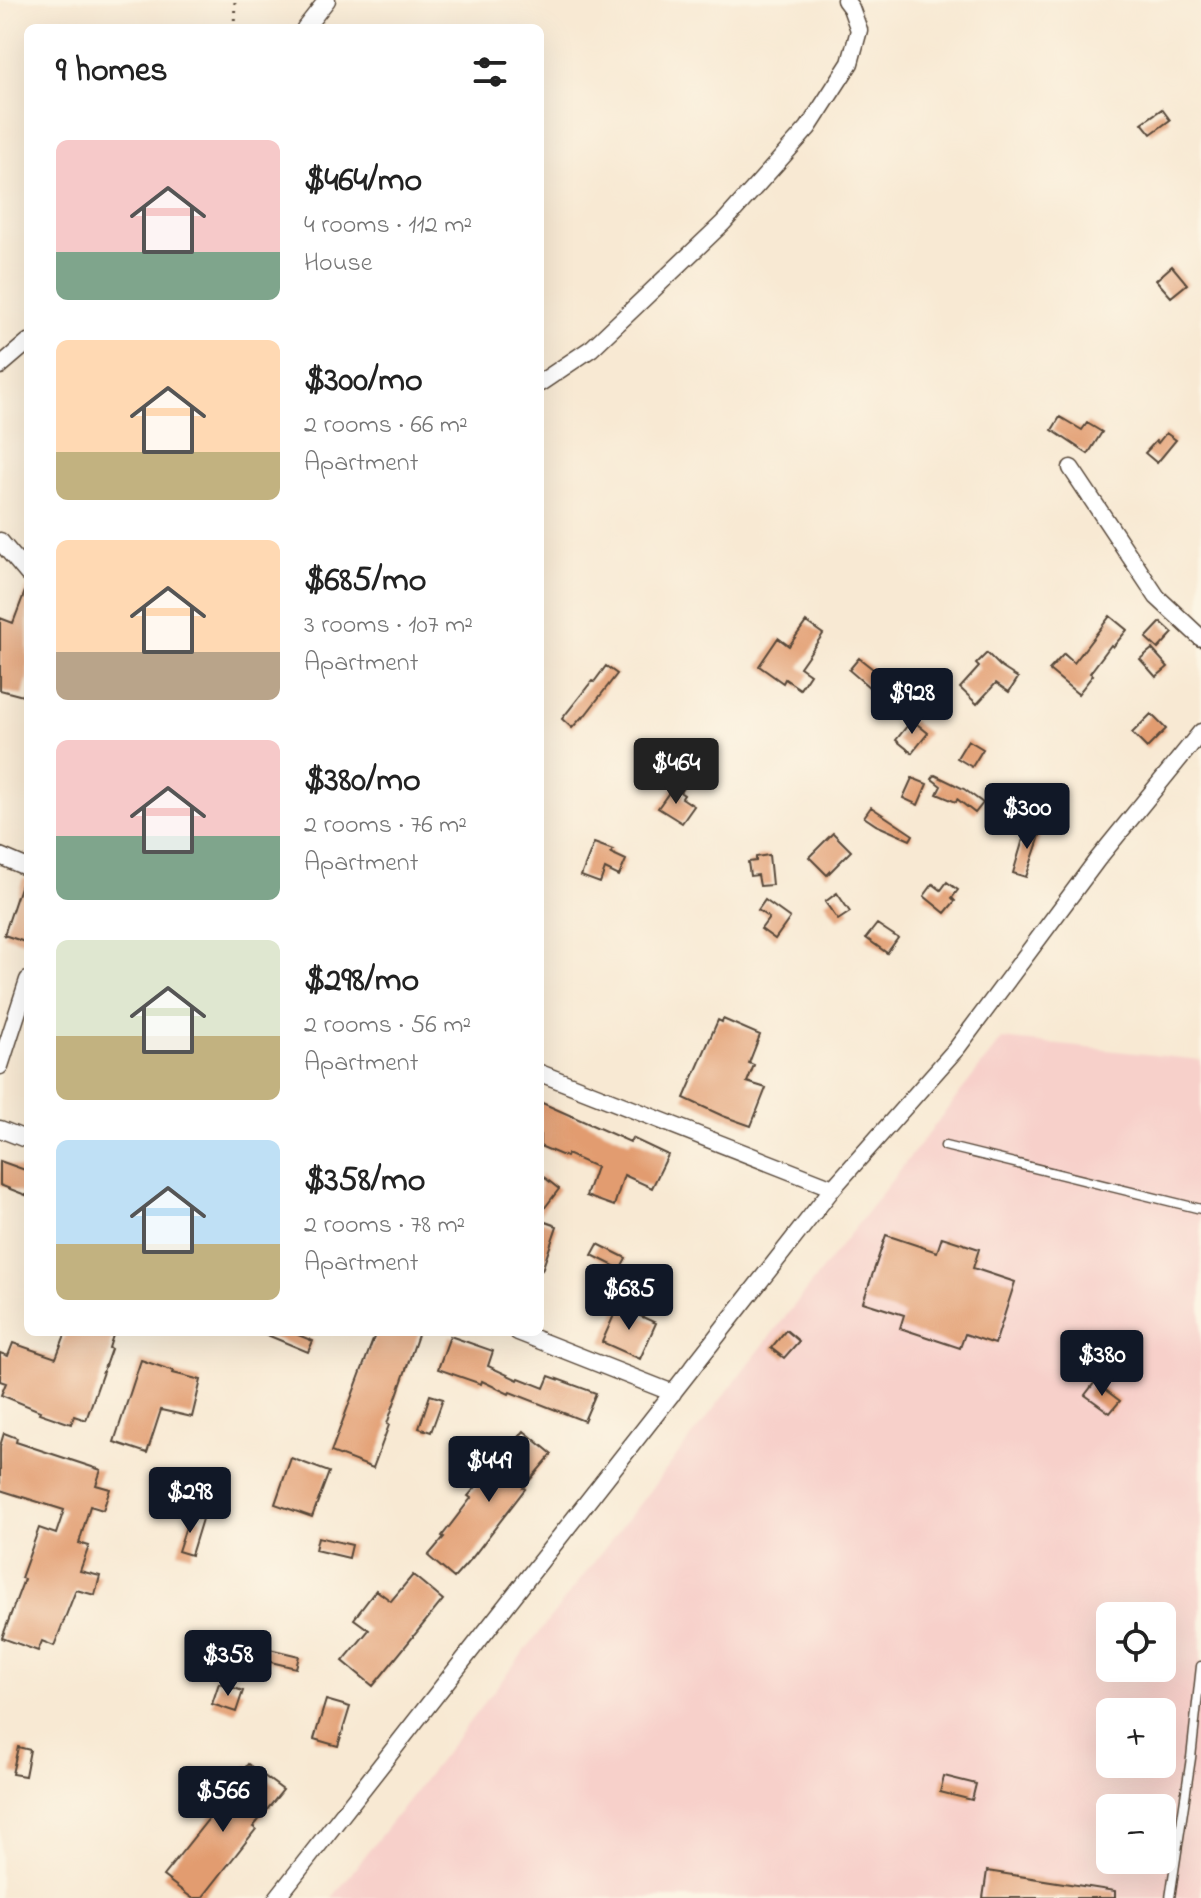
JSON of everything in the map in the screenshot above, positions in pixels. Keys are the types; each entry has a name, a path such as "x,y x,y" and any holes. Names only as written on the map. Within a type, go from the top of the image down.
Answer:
{"street":[{"path":"308,24 327,0"},
{"path":"544,380 592,348 723,223 808,128 850,63 859,30 845,0"},
{"path":"0,366 24,345"},
{"path":"1071,468 1157,597 1201,638"},
{"path":"0,541 24,569"},
{"path":"277,1898 833,1188 957,1048 1097,860 1201,732"},
{"path":"0,856 24,866"},
{"path":"0,1066 24,992"},
{"path":"544,1075 833,1188"},
{"path":"0,1129 24,1138"},
{"path":"528,1336 673,1393"}],"lane":[{"path":"945,1146 1201,1209"},
{"path":"1170,1898 1201,1666"}],"path":[{"path":"234,24 235,0"}],"shaded area":[{"path":"1002,1039 1201,1060 1201,1898 332,1898"}],"building":[{"path":"1162,109 1170,120 1151,134 1142,123"},
{"path":"1172,266 1187,284 1171,297 1156,280"},
{"path":"1060,417 1082,430 1087,423 1102,432 1088,454 1052,430"},
{"path":"1166,433 1176,440 1157,463 1145,453"},
{"path":"24,594 23,696 0,690 0,618 13,623"},
{"path":"1110,616 1127,630 1113,647 1111,645 1078,694 1049,670 1064,654 1074,663"},
{"path":"806,622 823,634 800,667 810,674 800,689 785,679 783,683 759,666 778,638 789,646"},
{"path":"1161,622 1173,633 1158,649 1146,638"},
{"path":"1152,649 1168,667 1156,677 1140,659"},
{"path":"987,653 1018,678 1009,692 996,683 977,704 960,688"},
{"path":"859,658 894,681 892,683 909,698 897,711 849,670"},
{"path":"606,666 617,674 572,728 562,719"},
{"path":"1151,714 1166,729 1147,748 1132,733"},
{"path":"912,720 928,733 912,753 896,740"},
{"path":"968,740 983,749 972,767 957,758"},
{"path":"692,753 702,759 681,791 672,784"},
{"path":"935,775 964,789 983,803 975,813 957,799 956,802 937,794 941,786 932,779"},
{"path":"912,778 927,784 918,805 903,798"},
{"path":"673,787 694,806 682,823 658,808"},
{"path":"871,807 913,835 910,840 864,817"},
{"path":"1027,826 1042,830 1026,877 1013,873"},
{"path":"833,833 851,851 827,875 809,857"},
{"path":"594,843 613,850 611,853 626,860 619,876 605,869 600,883 581,876"},
{"path":"769,855 772,885 760,886 758,875 750,876 748,862"},
{"path":"23,878 24,878 24,942 4,935"},
{"path":"947,882 958,890 952,898 955,901 945,913 924,896 933,884 941,890"},
{"path":"837,893 850,912 838,920 825,902"},
{"path":"765,900 790,918 775,939 761,929 769,918 758,910"},
{"path":"877,924 898,938 887,953 866,938"},
{"path":"723,1019 760,1035 749,1063 754,1065 747,1082 766,1088 751,1126 684,1098 718,1020 722,1022"},
{"path":"544,1104 630,1142 632,1138 668,1155 652,1188 624,1175 614,1206 586,1196 596,1167 567,1154 566,1157 544,1148"},
{"path":"0,1161 24,1170 24,1194 0,1185"},
{"path":"544,1177 559,1189 544,1209"},
{"path":"544,1221 557,1226 544,1264"},
{"path":"886,1235 937,1252 942,1237 979,1249 973,1268 1015,1282 995,1344 965,1334 960,1348 900,1328 904,1315 863,1302"},
{"path":"598,1244 626,1258 620,1269 592,1255"},
{"path":"618,1306 656,1323 640,1359 602,1342"},
{"path":"786,1330 799,1341 784,1358 771,1348"},
{"path":"64,1336 113,1336 86,1420 74,1416 71,1424 1,1395 6,1383 0,1381 0,1353 8,1356 13,1343 56,1358"},
{"path":"270,1336 301,1336 313,1341 308,1352"},
{"path":"374,1336 418,1336 373,1468 331,1452"},
{"path":"450,1336 493,1351 488,1366 518,1380 544,1388 549,1376 596,1393 584,1421 482,1381 481,1384 438,1369"},
{"path":"141,1360 201,1380 192,1417 161,1410 147,1453 114,1442"},
{"path":"1095,1382 1120,1401 1110,1413 1085,1395"},
{"path":"430,1395 443,1399 431,1432 419,1428"},
{"path":"524,1431 552,1454 454,1578 428,1556 471,1498 468,1496"},
{"path":"4,1433 17,1438 16,1442 101,1470 96,1485 110,1489 103,1510 90,1506 79,1543 89,1546 80,1571 100,1576 95,1595 76,1590 54,1646 42,1641 38,1651 2,1638 39,1528 56,1534 64,1510 0,1490 0,1446"},
{"path":"291,1458 329,1472 312,1517 275,1504"},
{"path":"190,1515 202,1519 191,1555 178,1551"},
{"path":"318,1537 352,1545 349,1558 315,1550"},
{"path":"413,1575 443,1600 373,1686 343,1661 369,1630 354,1619 376,1590 391,1601"},
{"path":"261,1647 299,1656 296,1668 258,1659"},
{"path":"219,1683 243,1691 236,1712 212,1704"},
{"path":"326,1700 350,1707 338,1746 314,1739"},
{"path":"18,1747 30,1750 25,1776 12,1774"},
{"path":"248,1764 283,1790 202,1898 192,1898 163,1876"},
{"path":"944,1776 976,1784 972,1800 940,1792"},
{"path":"987,1871 1115,1891 1115,1898 983,1898"}]}
